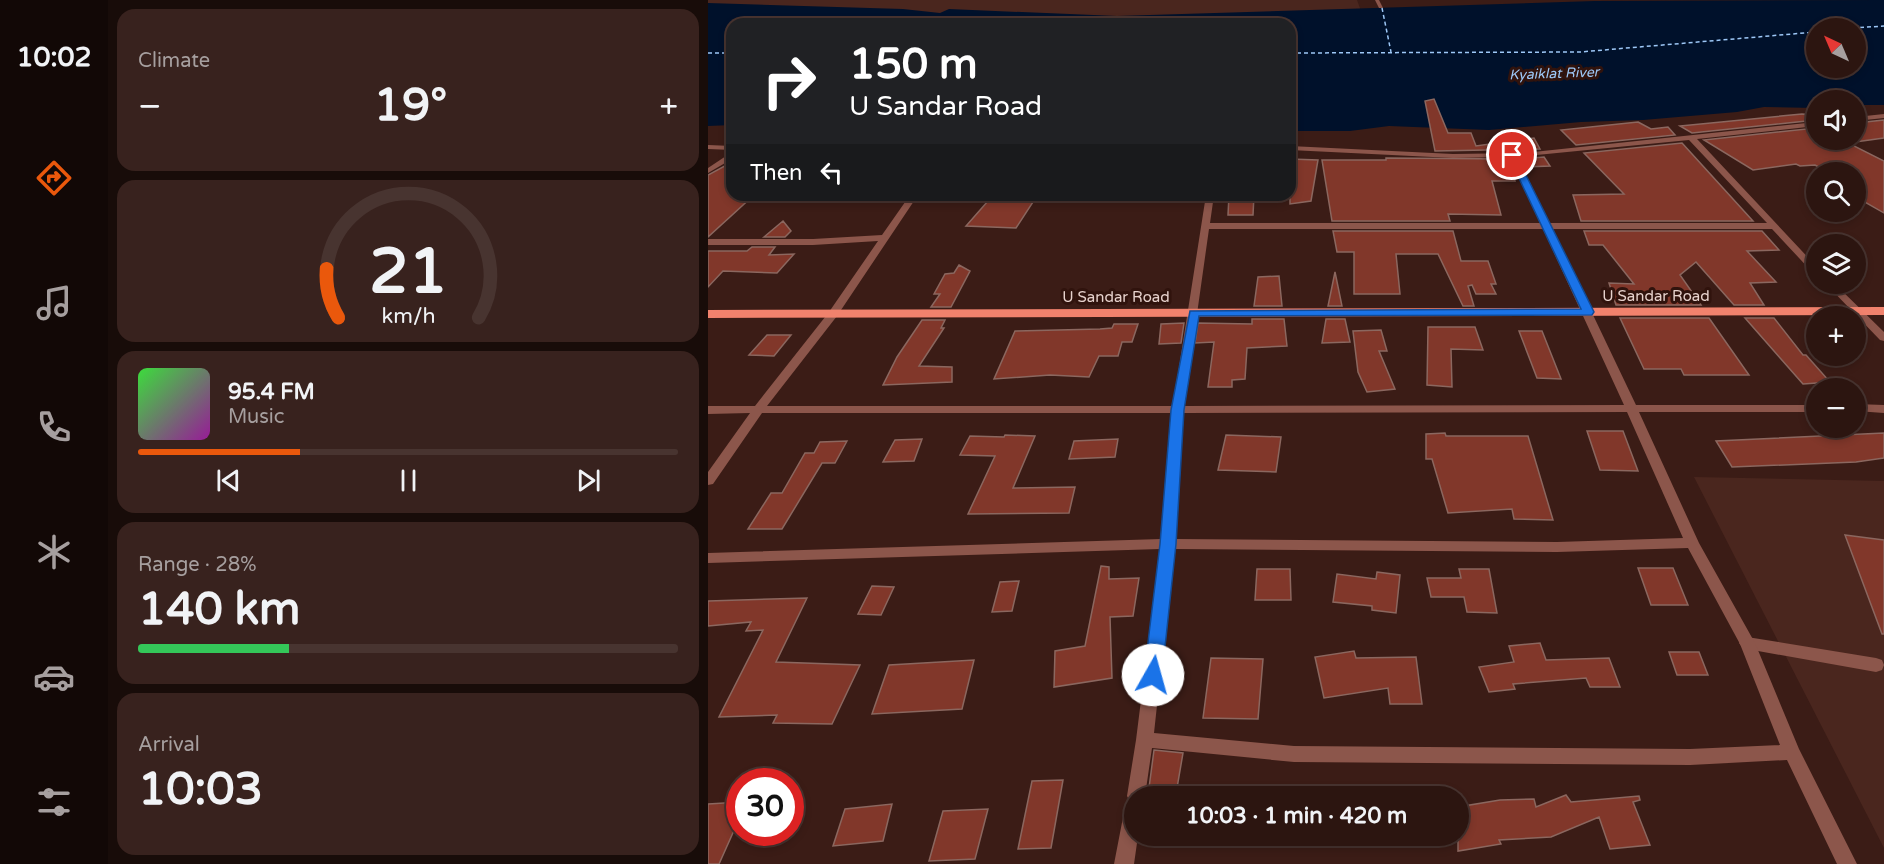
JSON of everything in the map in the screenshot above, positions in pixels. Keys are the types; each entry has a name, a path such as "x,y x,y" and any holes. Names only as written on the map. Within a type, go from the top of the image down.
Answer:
{"main road":[{"name":"U Sandar Road","path":"708,314 1806,311"},
{"name":"U Sandar Road","path":"1866,311 1884,311"}],"street":[{"path":"1377,0 1382,7"},
{"path":"1866,118 1884,116"},
{"path":"1296,148 1453,156 1512,155 1806,124"},
{"path":"1691,137 1806,260"},
{"path":"708,147 726,148"},
{"path":"1512,155 1588,312 1692,543 1747,643 1792,752 1847,864"},
{"path":"708,171 726,160"},
{"path":"708,481 759,409 833,314 910,201"},
{"path":"1138,786 1168,544 1178,410 1209,201"},
{"path":"1205,226 1774,226"},
{"path":"708,242 813,242 884,238"},
{"path":"1841,294 1854,306"},
{"path":"1866,319 1884,338"},
{"path":"708,410 1806,408"},
{"path":"1866,408 1884,409"},
{"path":"708,558 1168,544 1557,547 1692,543"},
{"path":"1747,643 1876,665"},
{"path":"1145,740 1294,754 1690,757 1792,752"},
{"path":"1124,864 1127,846"}],"shaded area":[{"path":"708,0 1357,0 1362,14 1103,18 708,8"},
{"path":"1694,477 1884,481 1884,848"}],"water":[{"name":"Kyaiklat River","path":"1884,0 1884,105 1866,105 1866,90 1806,90 1806,108 1764,107 1737,112 1643,120 1581,122 1489,130 1389,126 1350,131 1296,131 1296,18 726,18 726,125 708,126 708,3 903,9 940,13 949,9 1117,16 1595,1"}],"building":[{"path":"1434,99 1448,133 1471,133 1476,146 1534,138 1540,149 1435,151 1425,101"},
{"path":"1806,114 1806,121 1692,133 1680,126"},
{"path":"1884,120 1884,138 1866,140 1866,122"},
{"path":"1638,122 1651,129 1668,127 1675,135 1576,145 1561,130"},
{"path":"1806,129 1806,150 1862,150 1884,161 1884,213 1866,203 1866,162 1806,162 1806,166 1796,164 1753,170 1704,140"},
{"path":"1682,143 1753,221 1581,221 1573,195 1624,194 1584,153"},
{"path":"1544,157 1550,166 1524,167 1520,159"},
{"path":"1386,158 1508,159 1515,181 1492,181 1501,215 1448,214 1450,221 1332,221 1322,160 1386,160"},
{"path":"1296,159 1318,160 1311,201 1290,204 1290,201 1296,201"},
{"path":"726,165 726,201 747,201 708,237 708,175"},
{"path":"988,201 1033,202 1016,228 966,226"},
{"path":"1229,201 1254,201 1253,215 1228,215"},
{"path":"783,221 791,231 785,237 764,237"},
{"path":"1333,231 1453,231 1461,261 1488,261 1496,284 1491,284 1496,294 1476,294 1472,285 1468,286 1474,306 1463,306 1438,254 1396,254 1400,294 1354,294 1354,252 1337,252"},
{"path":"1584,231 1762,231 1779,250 1747,251 1776,282 1750,283 1764,305 1734,305 1696,262 1680,275 1701,305 1616,305 1609,283 1634,284 1603,245 1589,245"},
{"path":"752,247 775,247 769,255 794,254 777,273 723,271 708,287 708,251 747,251"},
{"path":"959,265 970,271 951,307 931,307 940,294 934,294 945,274 954,273"},
{"path":"1335,272 1342,306 1328,306"},
{"path":"1279,276 1282,306 1254,306 1258,277"},
{"path":"1620,318 1709,318 1749,375 1684,375 1681,369 1644,369"},
{"path":"1745,318 1774,318 1803,355 1806,355 1806,366 1816,366 1826,378 1806,378 1806,384 1803,384"},
{"path":"1252,319 1284,319 1287,346 1247,348 1245,379 1232,380 1232,387 1208,387 1214,342 1195,343 1198,323 1252,324"},
{"path":"1326,319 1345,319 1350,342 1322,343"},
{"path":"922,320 945,320 941,328 944,328 919,366 952,367 952,382 883,385 897,357"},
{"path":"1184,323 1181,343 1159,344 1161,324"},
{"path":"1114,324 1138,324 1132,342 1122,342 1118,356 1099,356 1089,377 1050,375 994,379 1015,331 1100,329 1112,328"},
{"path":"1428,327 1475,327 1483,350 1451,349 1452,387 1427,385"},
{"path":"1381,330 1387,351 1379,351 1395,389 1367,392 1358,372 1353,331"},
{"path":"1519,331 1542,331 1561,379 1537,378"},
{"path":"767,335 791,335 774,356 749,355"},
{"path":"1587,431 1623,431 1638,471 1600,470"},
{"path":"1445,433 1446,436 1528,436 1553,520 1514,519 1512,509 1448,513 1432,459 1426,459 1426,434"},
{"path":"1884,433 1884,458 1856,462 1732,467 1716,441 1806,437 1866,438 1866,434"},
{"path":"1005,435 1035,436 1013,488 1075,487 1069,513 968,514 995,456 960,455 970,436 1004,437"},
{"path":"1226,435 1281,437 1276,472 1218,470"},
{"path":"922,439 914,461 883,462 895,440"},
{"path":"1118,439 1115,457 1069,459 1074,441"},
{"path":"847,441 835,463 822,463 782,529 748,529 771,493 782,493 805,453 814,453 820,442"},
{"path":"1845,535 1884,540 1884,634 1882,634"},
{"path":"1101,566 1109,567 1109,579 1139,578 1133,616 1110,617 1112,678 1054,687 1055,651 1085,646"},
{"path":"1638,568 1673,568 1688,605 1651,605"},
{"path":"1257,569 1290,569 1291,600 1255,600"},
{"path":"1459,569 1489,569 1497,613 1467,612 1464,597 1431,597 1427,578 1461,578"},
{"path":"1377,572 1400,575 1396,613 1372,610 1372,606 1333,602 1337,574 1376,579"},
{"path":"1019,581 1012,611 992,612 1000,582"},
{"path":"872,586 894,587 881,615 858,614"},
{"path":"807,598 776,662 860,665 832,724 773,723 777,715 719,717 763,630 746,631 751,622 708,626 708,601"},
{"path":"1540,643 1546,660 1609,658 1620,687 1590,687 1586,678 1513,684 1515,689 1489,692 1479,667 1514,662 1509,646"},
{"path":"1354,651 1356,658 1416,657 1422,704 1390,704 1388,688 1324,698 1315,657"},
{"path":"1669,652 1699,652 1708,675 1677,675"},
{"path":"1211,658 1263,659 1258,719 1203,718"},
{"path":"974,660 962,709 872,714 889,665"},
{"path":"1154,750 1183,753 1177,786 1149,786"},
{"path":"1063,780 1051,848 1018,849 1032,781"},
{"path":"1566,795 1571,802 1639,796 1640,800 1633,802 1650,845 1610,849 1599,817 1551,837 1499,840 1501,844 1458,851 1458,846 1469,846 1469,805 1500,800 1534,799 1536,807"},
{"path":"726,803 727,846 719,864 708,864 708,804"},
{"path":"892,804 883,841 833,846 845,809"},
{"path":"988,809 975,859 929,861 943,811"}],"ferry route":[{"path":"1382,8 1391,52"},
{"path":"1866,27 1884,26"},
{"path":"1296,53 1580,52 1806,33"},
{"path":"708,53 726,53"}],"route":[{"path":"1153,675 1168,544 1178,410 1194,313 1588,312 1512,155"}]}
